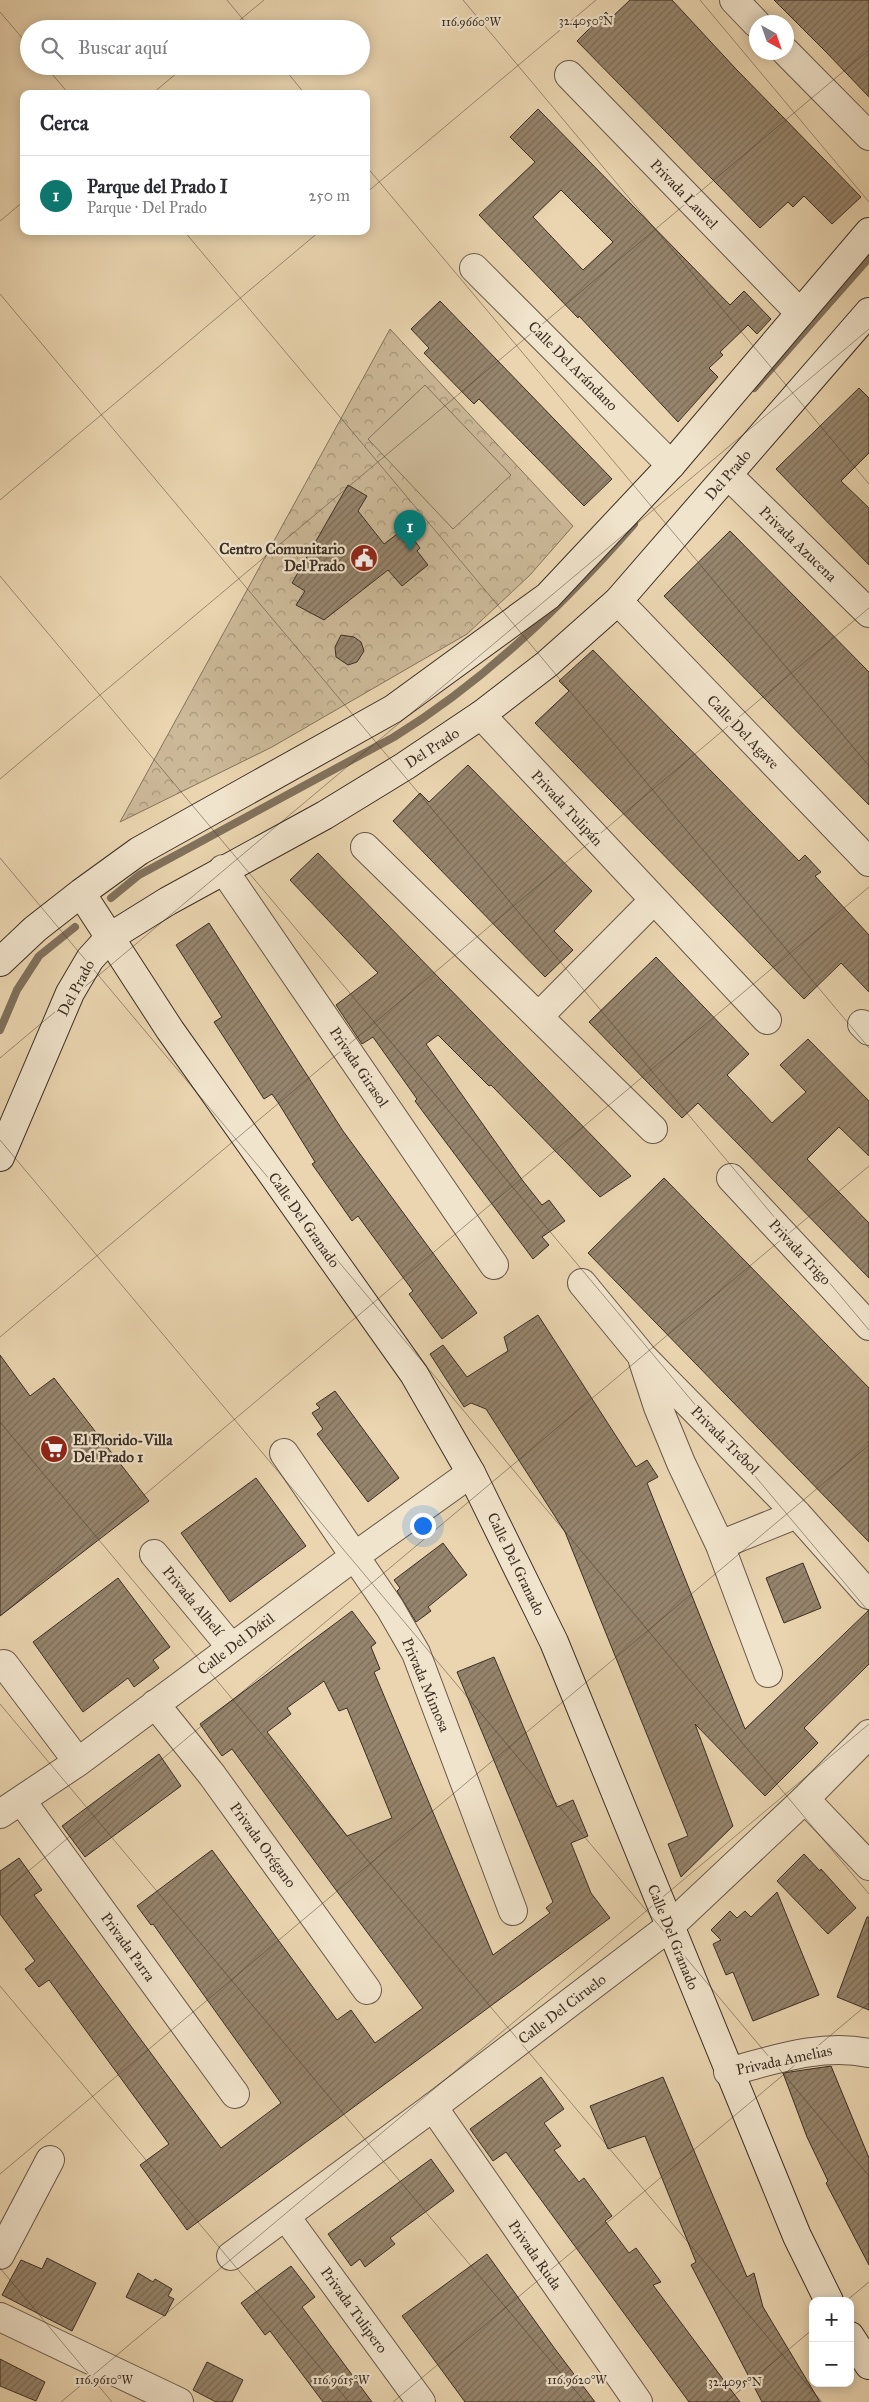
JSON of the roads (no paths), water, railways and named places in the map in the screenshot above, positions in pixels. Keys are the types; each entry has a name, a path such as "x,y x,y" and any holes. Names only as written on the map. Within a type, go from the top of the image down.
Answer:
{"street":[{"path":"734,0 749,16"},
{"path":"794,60 869,136"},
{"name":"Privada Laurel","path":"569,76 800,313"},
{"path":"0,962 34,929 139,852 393,709 548,596 671,465 869,232"},
{"name":"Calle Del Arándano","path":"474,268 671,465"},
{"name":"Del Prado","path":"0,1156 70,993 90,959 110,937 223,869 325,815 405,766 481,716 547,664 618,601 869,312"},
{"name":"Privada Azucena","path":"728,475 869,613"},
{"name":"Calle Del Agave","path":"618,601 869,862"},
{"name":"Privada Tulipán","path":"481,716 767,1020"},
{"path":"365,847 653,1129"},
{"name":"Privada Girasol","path":"223,869 494,1265"},
{"name":"Calle Del Granado","path":"81,893 170,1030 414,1374 471,1473 554,1642 728,2072 797,2236 827,2297"},
{"path":"539,1016 653,900"},
{"name":"Privada Trigo","path":"731,1178 869,1326"},
{"name":"Privada Trébol","path":"582,1283 642,1356 797,1514 869,1596"},
{"path":"642,1356 658,1408 681,1463 720,1545 768,1673"},
{"name":"Privada Mimosa","path":"284,1453 390,1608 416,1653 513,1911"},
{"name":"Calle Del Dátil","path":"10,1807 78,1762 231,1647 471,1473"},
{"path":"720,1545 797,1514"},
{"name":"Privada Alhelí","path":"154,1554 231,1647"},
{"path":"4,1664 78,1762"},
{"name":"Privada Orégano","path":"155,1704 212,1775 367,1990"},
{"name":"Calle Del Ciruelo","path":"232,2256 433,2107 669,1926 806,1799 869,1734"},
{"path":"806,1799 869,1866"},
{"name":"Privada Parra","path":"10,1807 235,2094"},
{"name":"Privada Amelias","path":"728,2072 818,2051 849,2048 869,2052"},
{"name":"Privada Ruda","path":"433,2107 638,2402"},
{"path":"0,2255 50,2160"},
{"name":"Privada Tulipero","path":"286,2217 421,2402"},
{"path":"0,2316 171,2400"},
{"path":"854,2342 869,2365"}],"waterway":[{"path":"754,388 869,258"},
{"path":"111,898 139,875 394,737 428,715 492,666 522,640 634,524"},
{"path":"0,1030 17,990 39,956 75,927"}],"place":[{"name":"Parque del Prado I","path":"410,551"},
{"name":"Centro Comunitario Del Prado","path":"364,558"},
{"name":"El Florido-Villa Del Prado 1","path":"54,1449"}]}
